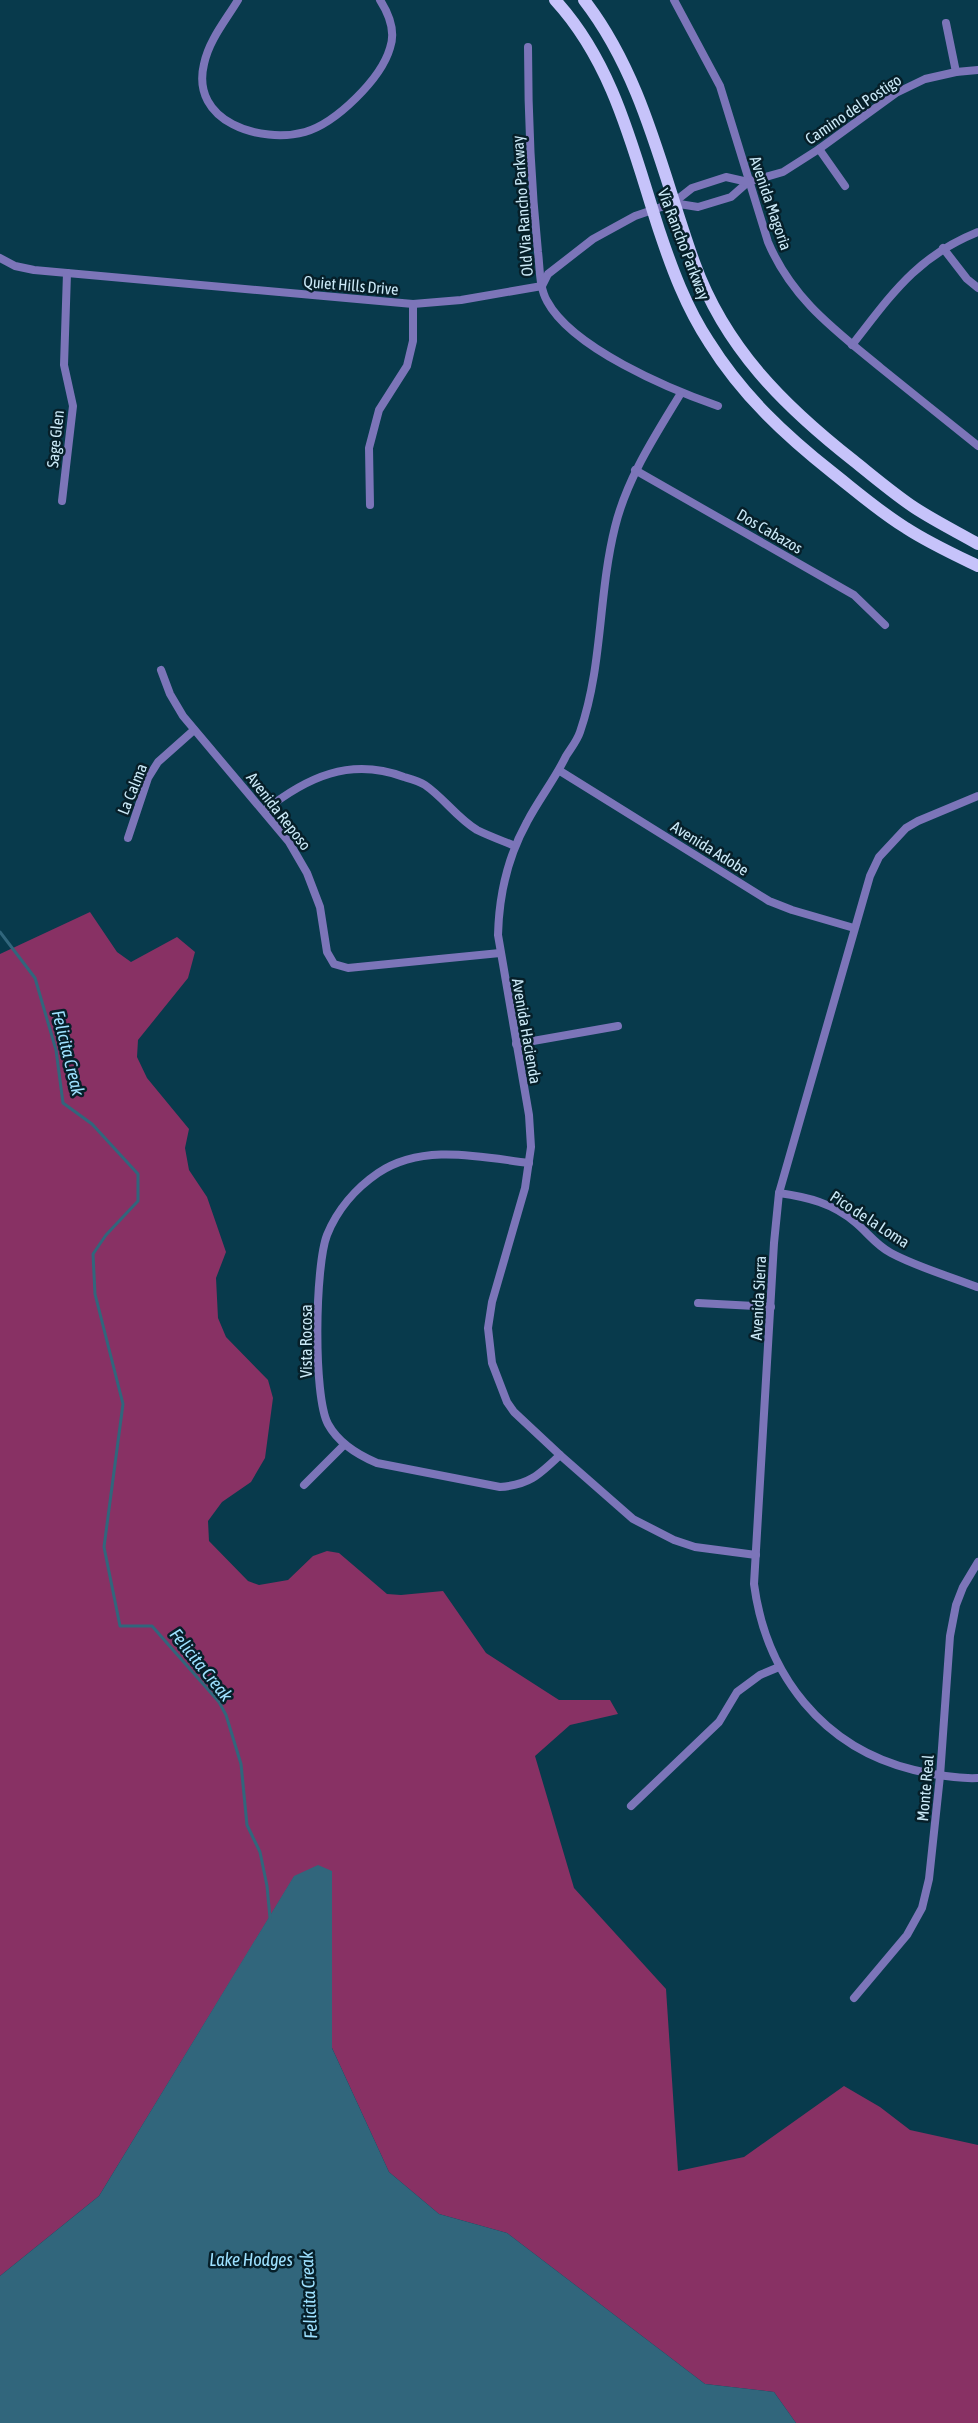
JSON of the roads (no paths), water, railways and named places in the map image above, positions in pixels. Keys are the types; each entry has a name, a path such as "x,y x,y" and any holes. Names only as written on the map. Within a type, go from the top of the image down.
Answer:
{"main road":[{"name":"Via Rancho Parkway","path":"555,0 577,27 609,82 687,303 708,342 750,399 808,453 896,521 948,552 978,566"},
{"name":"Via Rancho Parkway","path":"584,0 597,16 629,73 649,123 674,202 708,295 725,327 767,385 792,411 871,475 915,508 978,544"}],"street":[{"path":"238,0 218,30 204,63 204,89 215,111 228,123 251,133 274,137 305,132 328,121 352,102 380,70 391,46 392,34 387,10 380,0"},
{"name":"Avenida Magoria","path":"674,0 720,86 748,182 775,259 797,293 827,326 978,446"},
{"path":"946,22 956,72"},
{"name":"Old Via Rancho Parkway","path":"528,47 536,234 542,286 546,300 563,324 597,349 681,393 718,406"},
{"name":"Camino del Postigo","path":"748,182 783,172 896,93 925,79 978,70"},
{"path":"819,149 845,186"},
{"path":"542,286 548,274 593,239 635,216 674,202 692,188 726,177 748,182"},
{"path":"674,202 698,207 731,197 748,182"},
{"path":"852,345 905,278 943,249 978,232"},
{"path":"943,249 967,279 978,288"},
{"name":"Quiet Hills Drive","path":"0,258 15,266 67,273 413,304 461,300 542,286"},
{"name":"Sage Glen","path":"62,501 73,406 64,365 67,273"},
{"path":"370,505 369,448 379,410 407,366 413,342 413,304"},
{"name":"Avenida Hacienda","path":"681,393 635,470 615,526 600,613 595,673 590,700 579,736 560,771 527,822 508,860 499,911 500,953 529,1115 531,1147 525,1188 492,1302 488,1328 492,1363 507,1401 514,1412 633,1519 674,1540 695,1547 756,1555"},
{"name":"Dos Cabazos","path":"635,470 854,595 885,625"},
{"name":"Avenida Reposo","path":"161,670 170,694 195,730 289,842 307,873 320,907 327,952 334,964 348,968 500,953"},
{"name":"La Calma","path":"128,838 148,778 158,762 195,730"},
{"path":"264,811 278,800 321,775 362,768 382,771 423,783 477,829 515,846"},
{"name":"Avenida Adobe","path":"560,771 769,901 854,928"},
{"name":"Avenida Sierra","path":"978,796 918,820 888,845 870,876 854,928 779,1193 754,1584 758,1614 779,1667 808,1707 848,1743 890,1764 940,1776 978,1778"},
{"path":"516,1044 618,1026"},
{"name":"Vista Rocosa","path":"529,1163 460,1155 432,1155 402,1162 379,1172 354,1192 345,1203 327,1236 319,1271 321,1404 329,1425 345,1445 361,1457 377,1463 500,1487 516,1486 537,1477 560,1455"},
{"name":"Pico de la Loma","path":"779,1193 806,1197 829,1205 856,1223 871,1240 891,1253 977,1287"},
{"path":"698,1303 771,1307"},
{"path":"304,1485 345,1445"},
{"name":"Monte Real","path":"854,1998 907,1935 922,1908 929,1879 940,1776 950,1636 956,1605 963,1587 978,1562"},
{"path":"631,1806 719,1722 738,1692 760,1675 779,1667"}],"water":[{"name":"Lake Hodges","path":"318,1865 332,1871 332,2048 389,2172 439,2214 507,2233 705,2384 774,2392 796,2423 0,2423 0,2276 99,2196 294,1876"}],"waterway":[{"name":"Felicita Creak","path":"0,932 35,978 56,1050 63,1103 92,1124 138,1174 138,1201 106,1235 93,1254 95,1294 123,1404 104,1547 120,1626 152,1626 219,1702 226,1715 241,1764 247,1825 260,1852 267,1886 270,1918"}]}
